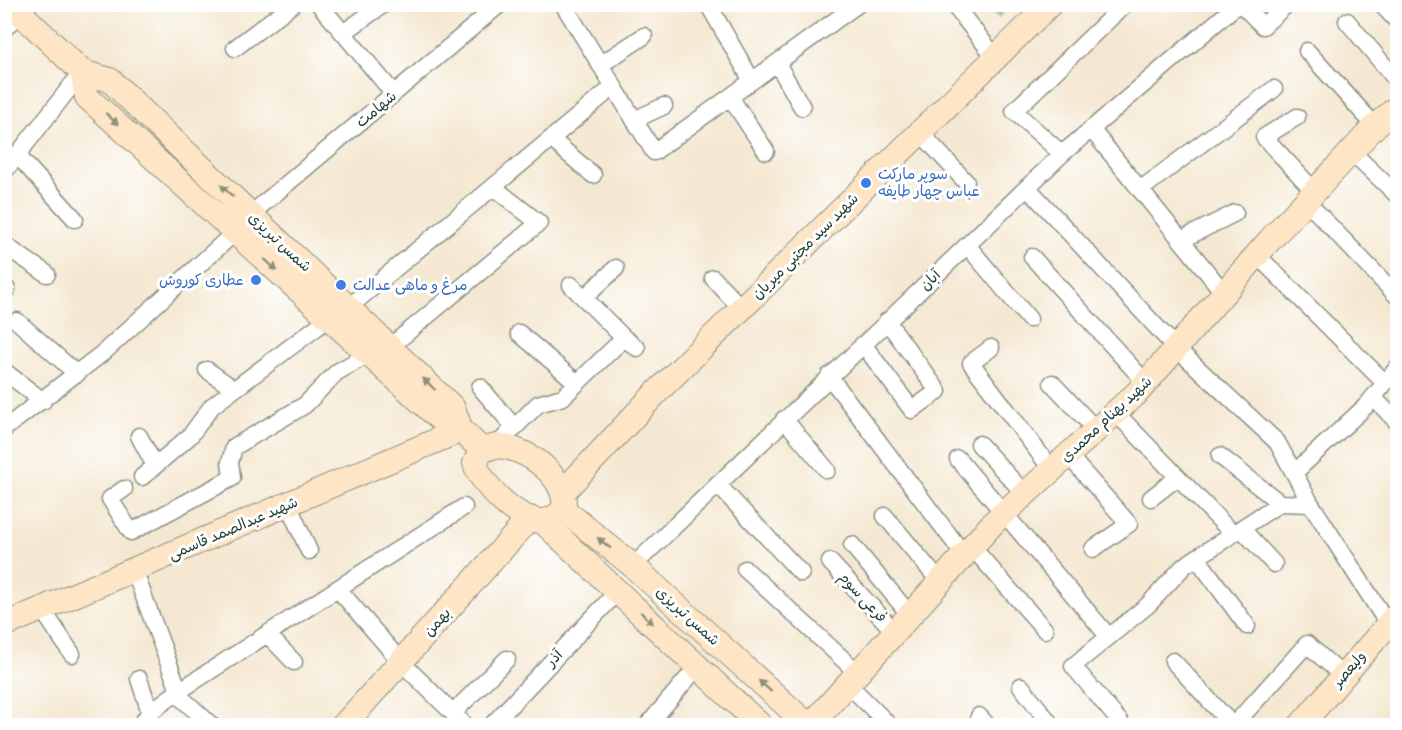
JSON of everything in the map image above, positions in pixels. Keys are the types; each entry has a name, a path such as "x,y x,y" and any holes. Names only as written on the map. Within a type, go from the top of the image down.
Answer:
{"street":[{"path":"235,48 293,4"},
{"path":"319,4 394,94"},
{"path":"343,33 384,4"},
{"name":"شهامت","path":"252,214 500,4"},
{"path":"708,4 752,81"},
{"path":"568,6 600,65 654,152 858,4"},
{"path":"953,4 996,58"},
{"name":"شهید سید مجتبی میریان","path":"564,501 654,395 1050,4"},
{"path":"1062,154 1014,111 1125,4"},
{"path":"1240,4 1263,26 1287,4"},
{"name":"آبان","path":"633,566 1062,154 1240,4"},
{"path":"1381,4 1398,22"},
{"name":"شمس تبریزی","path":"16,13 82,72 110,80 252,214 339,312"},
{"path":"1347,21 1398,82"},
{"path":"600,65 644,36"},
{"path":"1306,51 1375,126"},
{"path":"777,63 802,107"},
{"path":"4,172 82,72"},
{"name":"شمس تبریزی","path":"82,72 87,97 235,232 339,312 380,350 453,408 461,430 489,448"},
{"path":"139,436 148,472 190,436 212,406 339,312 613,87"},
{"path":"1140,190 1274,89"},
{"path":"730,97 766,151"},
{"path":"634,120 664,106"},
{"name":"شهید بهنام محمدی","path":"810,726 1005,513 1146,383 1257,255 1375,126 1398,107"},
{"path":"1297,117 1264,137 1311,197 1398,297"},
{"path":"1091,129 1224,293"},
{"path":"920,132 966,182"},
{"path":"551,139 593,175"},
{"path":"1352,152 1398,196"},
{"path":"17,155 75,219"},
{"path":"124,489 110,499 131,532 232,478 230,462 234,447 305,405 337,372 380,350 539,223 493,187"},
{"path":"1027,187 1176,348 1277,442 1311,504 1393,619"},
{"path":"1181,240 1235,213"},
{"path":"4,429 76,374 235,232 252,214"},
{"path":"4,245 47,274"},
{"path":"967,245 1029,319"},
{"path":"1257,255 1384,383"},
{"path":"1032,257 1146,383"},
{"path":"584,298 616,268"},
{"path":"713,278 742,309"},
{"path":"489,448 537,404 563,397 577,383 631,343 571,285"},
{"path":"17,321 76,374"},
{"path":"863,344 912,410 938,391 887,321"},
{"path":"519,333 577,383"},
{"path":"991,348 971,363 1060,463 1129,524 1093,549"},
{"path":"1294,473 1373,398 1398,367"},
{"path":"207,370 234,389"},
{"path":"4,371 43,401"},
{"path":"829,376 968,551 1045,630"},
{"path":"1052,383 1096,430"},
{"path":"480,387 514,427"},
{"path":"1373,398 1398,423"},
{"path":"1116,413 1178,477 1274,564"},
{"path":"784,419 827,470"},
{"name":"شهید عبدالصمد قاسمی","path":"4,625 461,430"},
{"path":"979,444 1025,494"},
{"name":"شمس تبریزی","path":"761,726 618,591 536,520 501,500 478,474 475,463 489,448 505,446 540,465 559,481 564,501 810,726"},
{"path":"1220,456 1280,503"},
{"path":"958,459 1109,637"},
{"path":"1151,498 1178,477"},
{"path":"717,484 801,573"},
{"path":"536,520 554,518 564,501"},
{"path":"1116,726 1120,723 1073,666 1148,605 1184,567 1197,558 1280,503 1311,504"},
{"path":"288,504 309,551"},
{"path":"145,719 177,692 464,507"},
{"path":"885,516 940,582"},
{"name":"بهمن","path":"343,726 536,520"},
{"path":"852,545 903,623"},
{"path":"1197,558 1247,626"},
{"name":"فرعی سوم","path":"830,562 903,623"},
{"path":"745,569 853,678 890,726"},
{"path":"134,570 177,692 212,726"},
{"path":"338,589 401,662 466,726"},
{"name":"آذر","path":"491,726 618,591"},
{"path":"42,609 72,654"},
{"name":"ولیعصر","path":"1312,721 1343,676 1393,619"},
{"path":"267,634 294,662"},
{"path":"1173,662 1233,726 1307,644 1343,676"},
{"path":"453,713 507,659"},
{"path":"647,726 698,666"},
{"path":"138,679 145,719"},
{"path":"1021,686 1052,726"}],"green space":[{"path":"988,5 1010,5 998,17"}],"place":[{"name":"سوپر مارکت عباس چهار طایفه","path":"866,183"},
{"name":"عطاری کوروش","path":"256,280"},
{"name":"مرغ و ماهی عدالت","path":"341,285"}]}
